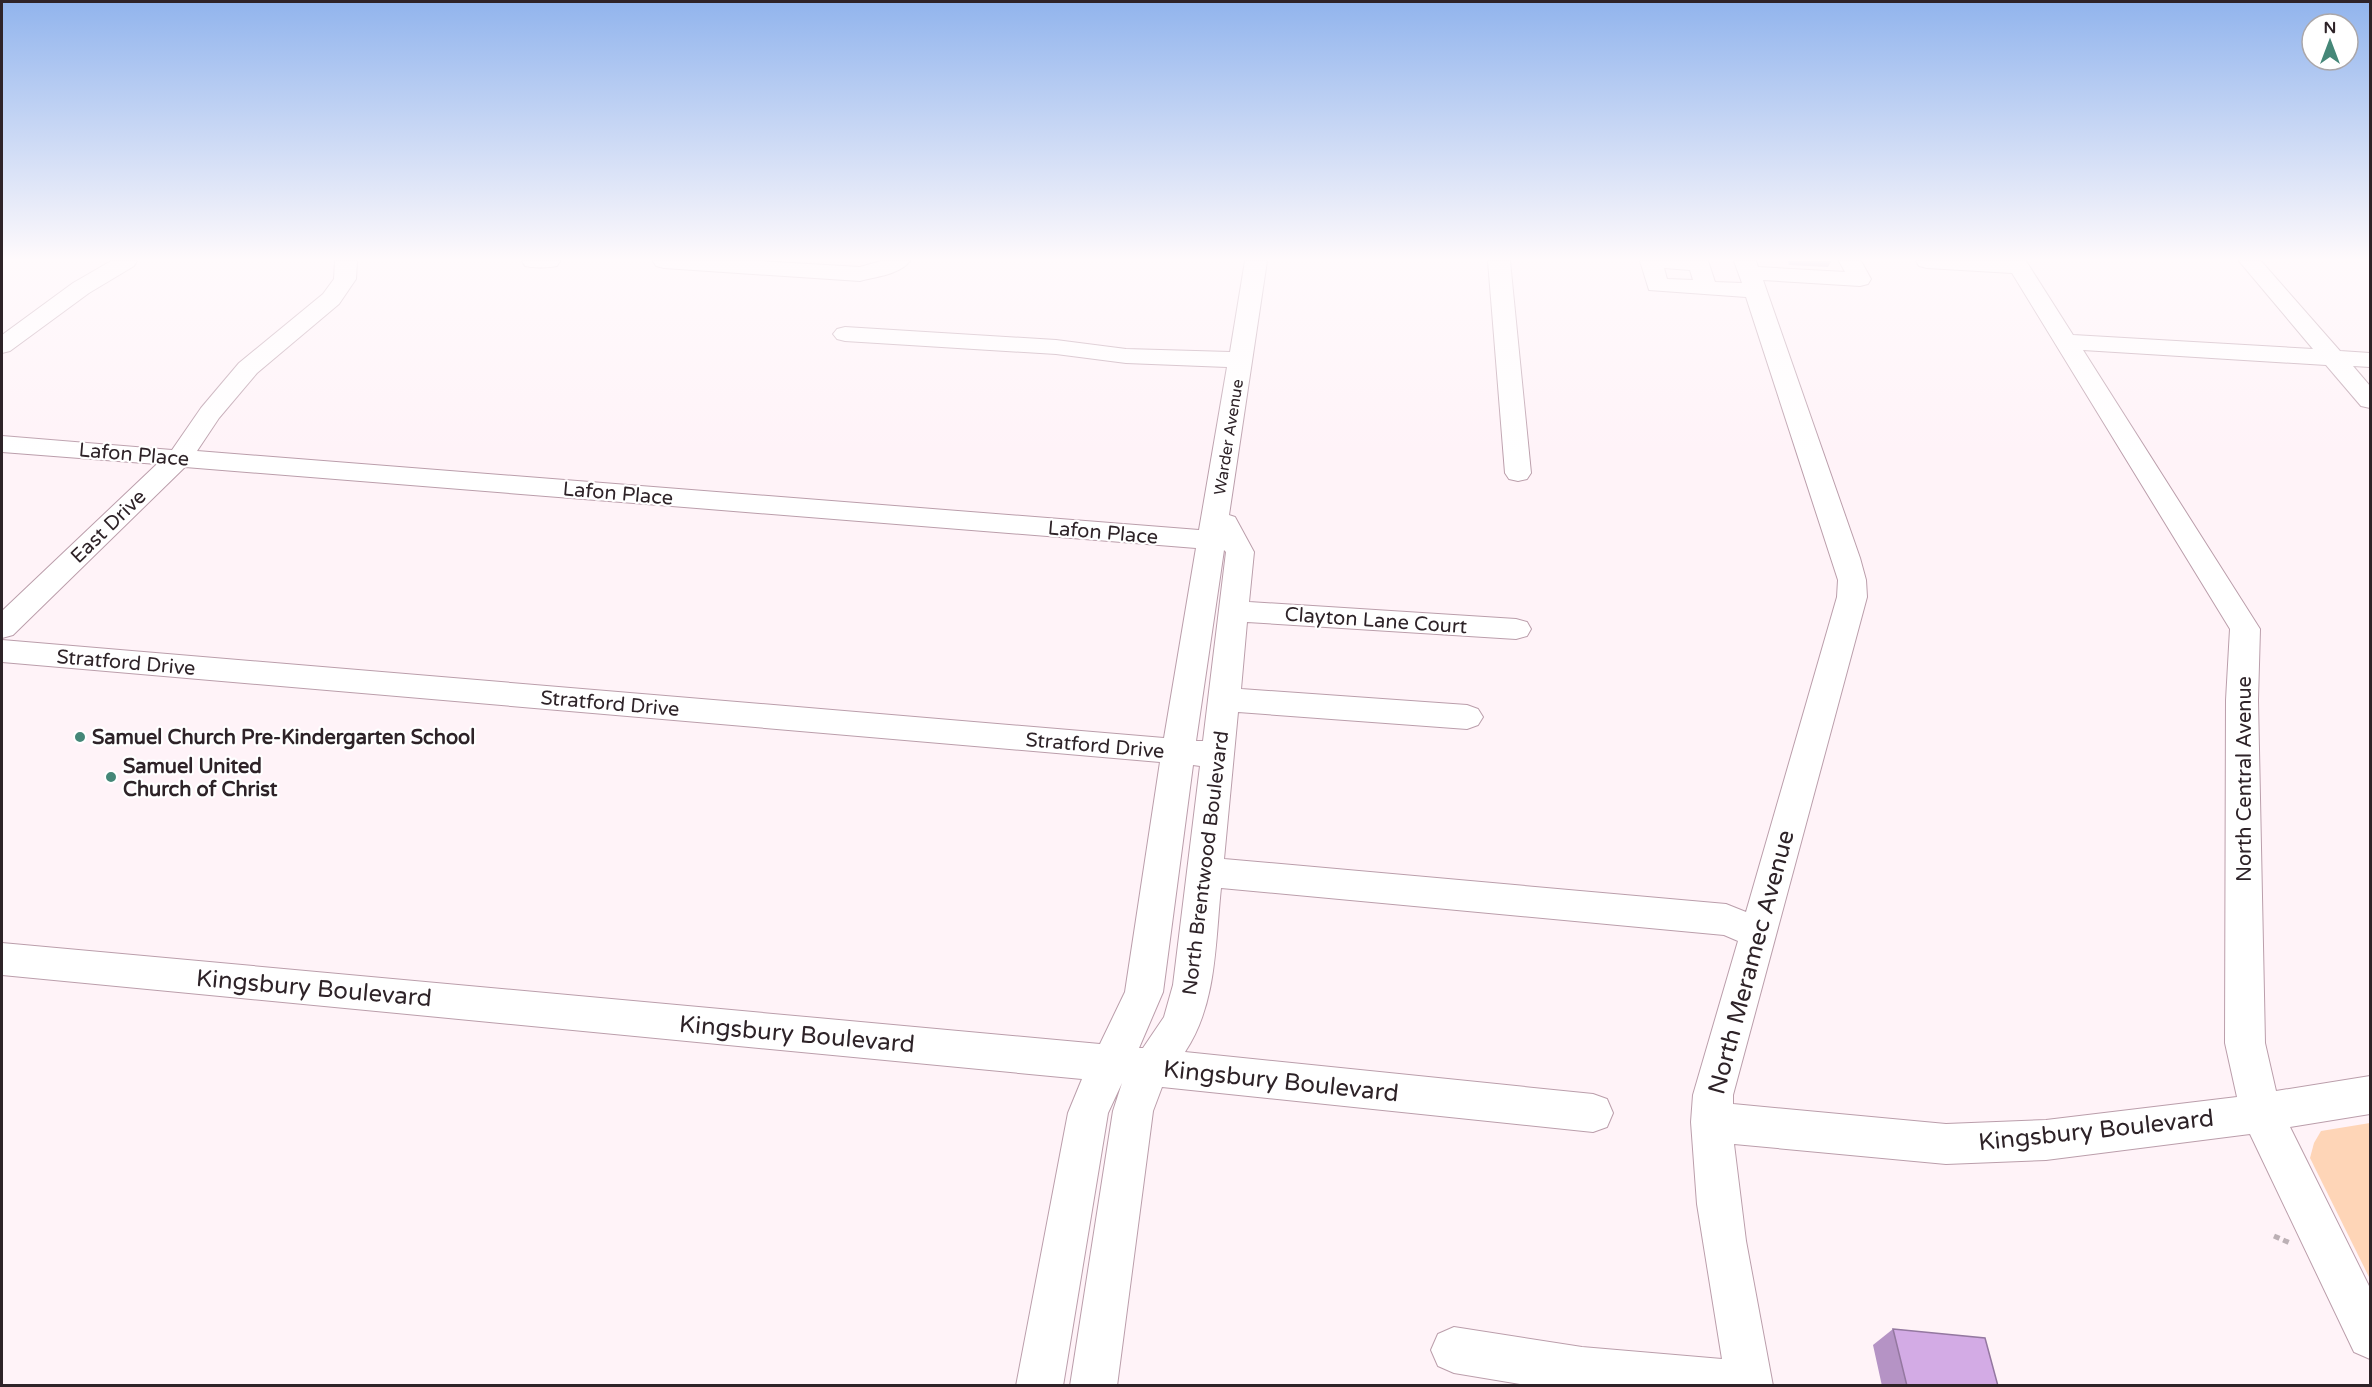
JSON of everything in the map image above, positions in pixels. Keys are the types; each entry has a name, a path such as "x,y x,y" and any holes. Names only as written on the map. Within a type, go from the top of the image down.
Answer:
{"street":[{"path":"2,346 30,326"},
{"name":"East Drive","path":"2,628 179,458 210,413 249,368 299,326"},
{"name":"Warder Avenue","path":"1221,529 1239,360 1245,326"},
{"path":"1505,326 1518,473"},
{"name":"North Meramec Avenue","path":"1750,1385 1716,1187 1712,1122 1713,1095 1848,614 1852,580 1767,326"},
{"name":"North Central Avenue","path":"2056,326 2245,629 2242,700 2245,1043 2261,1113 2370,1336"},
{"path":"2305,326 2370,400"},
{"path":"845,334 1056,347 1126,356 1239,360"},
{"path":"2066,342 2370,360"},
{"name":"Lafon Place","path":"2,444 1221,529"},
{"name":"North Brentwood Boulevard","path":"1093,1386 1133,1111 1143,1081 1167,1049 1187,1009 1192,985 1240,552 1221,529"},
{"name":"North Brentwood Boulevard","path":"1039,1386 1088,1113 1096,1089 1137,1014 1144,992 1178,752 1221,529"},
{"name":"Clayton Lane Court","path":"1235,611 1516,629"},
{"name":"Stratford Drive","path":"2,651 1219,755"},
{"path":"1225,699 1467,717"},
{"path":"1205,872 1726,920 1757,932"},
{"name":"Kingsbury Boulevard","path":"2,958 1110,1063 1593,1113"},
{"name":"Kingsbury Boulevard","path":"1712,1122 1946,1143 2046,1140 2261,1113 2370,1095"},
{"path":"1454,1350 1582,1370 1750,1385"}],"shaded area":[{"path":"2370,1123 2370,1279 2310,1158 2314,1143 2321,1131"}],"building":[{"path":"1893,1329 1985,1338 1998,1386 1907,1386"}],"place":[{"name":"Samuel Church Pre-Kindergarten School","path":"80,737"},
{"name":"Samuel United Church of Christ","path":"111,777"}]}
